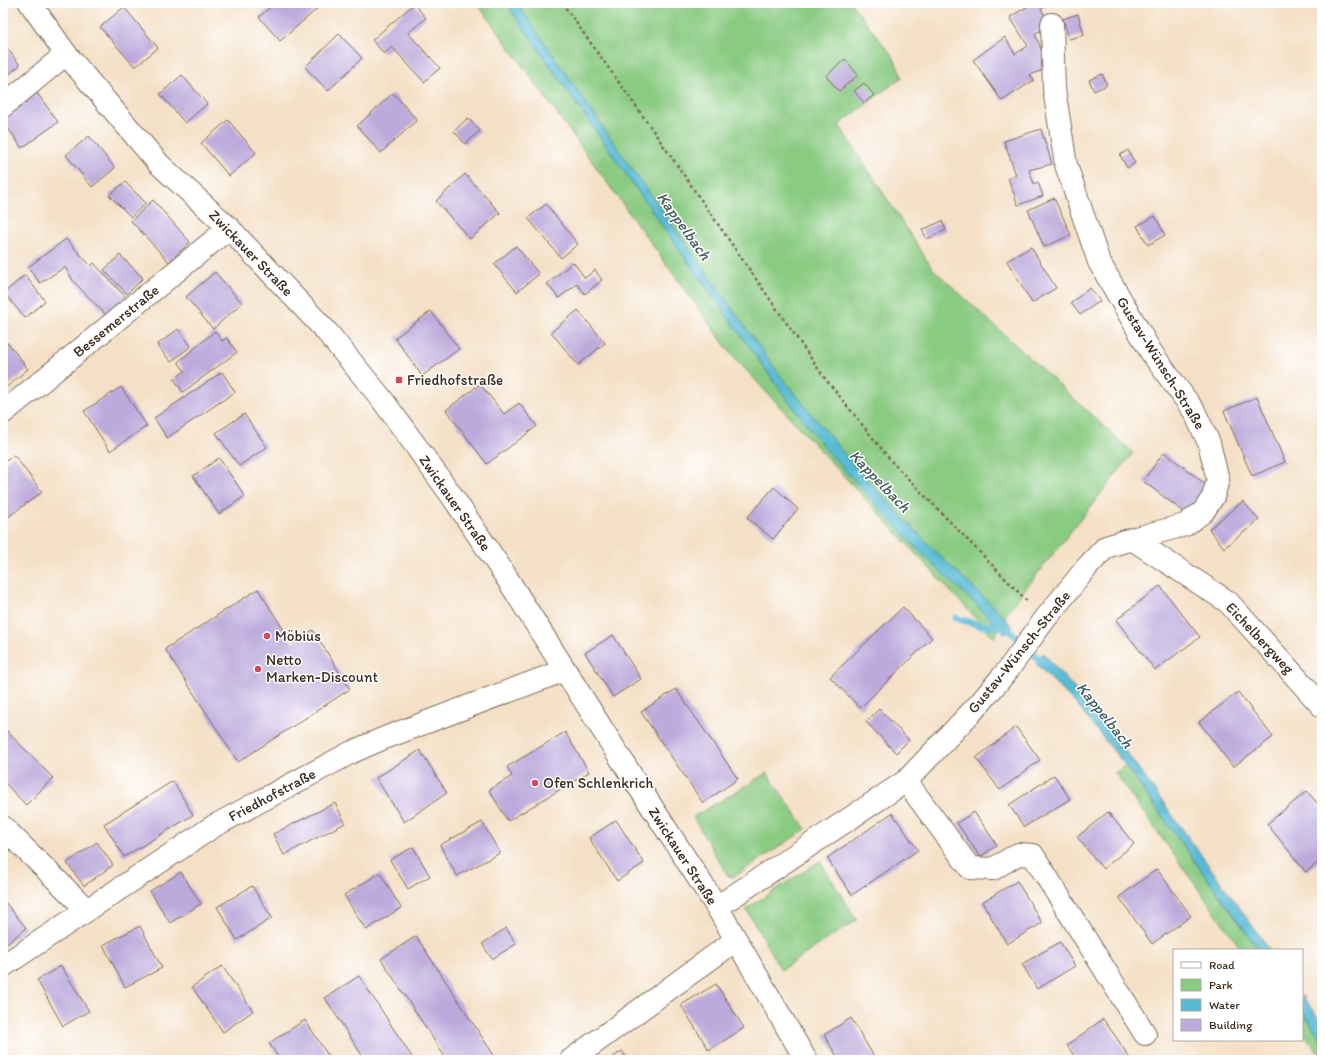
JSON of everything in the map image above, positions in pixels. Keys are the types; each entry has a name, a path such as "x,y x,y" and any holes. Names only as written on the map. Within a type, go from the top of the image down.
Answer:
{"street":[{"name":"Zwickauer Straße","path":"30,3 66,54 159,164 229,228 327,332 381,398 452,496 505,576 717,907 806,1060"},
{"name":"Gustav-Wünsch-Straße","path":"717,907 906,781 981,702 1007,671 1045,619 1088,566 1106,547 1185,525 1203,512 1213,496 1218,480 1210,443 1194,411 1151,352 1099,262 1066,165 1054,89 1052,24"},
{"path":"3,106 66,54"},
{"name":"Bessemerstraße","path":"3,413 229,228"},
{"name":"Eichelbergweg","path":"1132,539 1228,602 1322,706"},
{"name":"Friedhofstraße","path":"3,966 214,826 352,752 382,739 565,670"},
{"path":"906,781 970,868 993,869 1018,854 1032,855 1145,1034"},
{"path":"3,827 87,910"},
{"path":"571,1060 736,940"}],"path":[{"path":"562,3 638,109 824,377 892,462 1045,619"}],"green space":[{"path":"477,3 851,3 894,58 902,77 839,125 932,268 1133,453 1008,611 994,638 732,355"},
{"path":"1125,765 1258,949 1241,949 1115,773"},
{"path":"767,773 806,829 734,877 728,876 693,817"},
{"path":"820,861 857,920 781,970 746,909"},
{"path":"1303,1013 1322,1040 1322,1058 1303,1032"}],"water":[{"path":"506,3 517,3 623,156 779,374 855,467 935,551 1013,627 1005,634 918,550 828,452 786,398 672,240"},
{"path":"1043,653 1089,705 1133,761 1269,949 1258,949 1125,765 1075,703 1036,664"},
{"path":"1303,996 1322,1023 1322,1040 1303,1012"}],"building":[{"path":"275,3 314,3 318,8 280,41 259,17"},
{"path":"1033,3 1050,3 1041,9 1050,24 1035,34 1048,68 1030,75 1034,80 1002,101 973,60 1005,37 1015,54 1028,46 1010,17"},
{"path":"414,4 426,18 408,33 440,68 424,82 392,47 384,54 372,40"},
{"path":"124,7 158,48 135,67 100,27"},
{"path":"1078,14 1084,35 1069,39 1063,19"},
{"path":"339,34 362,58 328,91 305,67"},
{"path":"3,43 20,65 3,79"},
{"path":"845,59 858,75 839,91 826,76"},
{"path":"1102,74 1107,85 1094,91 1089,80"},
{"path":"182,75 207,104 185,123 160,94"},
{"path":"864,83 874,95 864,103 854,91"},
{"path":"35,90 58,122 22,148 3,121 3,113"},
{"path":"393,93 417,120 381,153 357,126"},
{"path":"468,118 480,131 465,144 454,131"},
{"path":"228,120 256,153 229,176 201,143"},
{"path":"1041,129 1052,164 1029,170 1034,184 1038,182 1043,196 1018,205 1008,178 1016,175 1004,141"},
{"path":"89,136 115,168 92,187 66,155"},
{"path":"1128,150 1135,163 1127,168 1120,155"},
{"path":"465,174 500,213 470,239 436,201"},
{"path":"125,182 146,203 131,217 109,195"},
{"path":"1054,198 1071,235 1044,247 1028,210"},
{"path":"153,200 190,242 169,262 131,221"},
{"path":"546,204 578,244 561,258 528,218"},
{"path":"1155,216 1165,235 1148,245 1137,226"},
{"path":"942,221 946,230 927,239 922,230"},
{"path":"66,239 91,266 94,263 128,300 109,318 74,282 65,267 40,283 28,267"},
{"path":"516,246 539,274 517,292 494,264"},
{"path":"1031,247 1056,288 1032,303 1007,261"},
{"path":"120,255 143,278 127,294 104,270"},
{"path":"573,262 585,278 595,270 602,280 585,294 577,284 559,298 547,284"},
{"path":"215,272 242,303 213,329 186,297"},
{"path":"25,275 45,301 25,318 4,293"},
{"path":"1090,288 1100,301 1080,315 1071,303"},
{"path":"578,310 605,343 578,365 551,332"},
{"path":"431,311 459,349 422,376 395,338"},
{"path":"178,329 191,346 171,362 157,345"},
{"path":"215,331 222,341 227,338 237,352 183,392 174,379 185,371 178,362"},
{"path":"8,343 28,369 3,390 3,346"},
{"path":"222,372 235,392 167,438 154,418"},
{"path":"480,384 504,414 519,403 537,426 487,464 446,410"},
{"path":"121,387 147,426 110,451 84,411"},
{"path":"1257,397 1285,462 1252,476 1224,411"},
{"path":"244,414 267,447 239,466 216,433"},
{"path":"1164,452 1209,487 1188,515 1143,481"},
{"path":"14,455 42,492 4,520 3,463"},
{"path":"219,458 245,496 219,514 193,476"},
{"path":"774,487 798,509 773,539 747,518"},
{"path":"1243,501 1259,520 1224,548 1209,529"},
{"path":"1160,586 1200,637 1155,670 1116,620"},
{"name":"Netto Marken-Discount","path":"258,589 292,643 313,630 350,689 238,762 165,649"},
{"path":"903,607 932,638 860,708 830,677"},
{"path":"613,635 641,679 613,697 585,653"},
{"path":"676,689 738,779 703,803 641,712"},
{"path":"1238,692 1273,737 1233,767 1199,722"},
{"path":"879,709 909,740 896,753 866,722"},
{"path":"3,727 53,778 26,805 3,781"},
{"path":"1016,727 1040,760 1000,790 976,758"},
{"name":"Ofen Schlenkrich","path":"565,732 589,772 508,821 489,790 512,776 507,767"},
{"path":"420,750 447,793 404,822 376,778"},
{"path":"1054,775 1070,799 1024,827 1009,805"},
{"path":"173,781 193,815 124,857 104,824"},
{"path":"1307,791 1322,809 1322,859 1306,872 1267,824"},
{"path":"335,803 345,823 284,855 273,834"},
{"path":"974,812 997,845 980,857 957,823"},
{"path":"1108,812 1134,844 1103,869 1077,837"},
{"path":"892,813 918,850 852,895 827,858"},
{"path":"616,820 644,863 617,881 589,838"},
{"path":"482,822 500,853 457,876 440,845"},
{"path":"97,842 113,865 84,886 67,863"},
{"path":"413,847 430,876 408,889 390,860"},
{"path":"1157,869 1191,916 1152,944 1119,897"},
{"path":"181,872 201,904 170,923 150,891"},
{"path":"380,873 401,908 366,930 344,895"},
{"path":"1017,881 1042,923 1007,944 982,902"},
{"path":"252,886 272,918 237,940 217,907"},
{"path":"5,902 26,928 3,947 3,904"},
{"path":"140,926 162,968 125,987 103,945"},
{"path":"506,928 516,944 492,959 482,944"},
{"path":"416,936 497,1060 447,1060 381,959"},
{"path":"1060,942 1075,966 1037,989 1022,964"},
{"path":"61,966 89,1011 63,1026 37,980"},
{"path":"222,966 253,1011 223,1032 192,987"},
{"path":"359,976 414,1060 365,1060 325,998"},
{"path":"716,984 744,1028 709,1050 681,1005"},
{"path":"851,1018 876,1060 839,1060 824,1035"},
{"path":"1103,1019 1131,1060 1077,1060 1067,1045"},
{"path":"305,1020 331,1060 280,1060 269,1043"},
{"path":"622,1051 628,1060 609,1060"}],"waterway":[{"path":"956,618 979,625 1007,628"},
{"name":"Kappelbach","path":"1003,624 1046,666"}],"place":[{"name":"Friedhofstraße","path":"399,380"},
{"name":"Möbius","path":"267,636"},
{"name":"Netto Marken-Discount","path":"258,669"},
{"name":"Ofen Schlenkrich","path":"535,783"}]}
